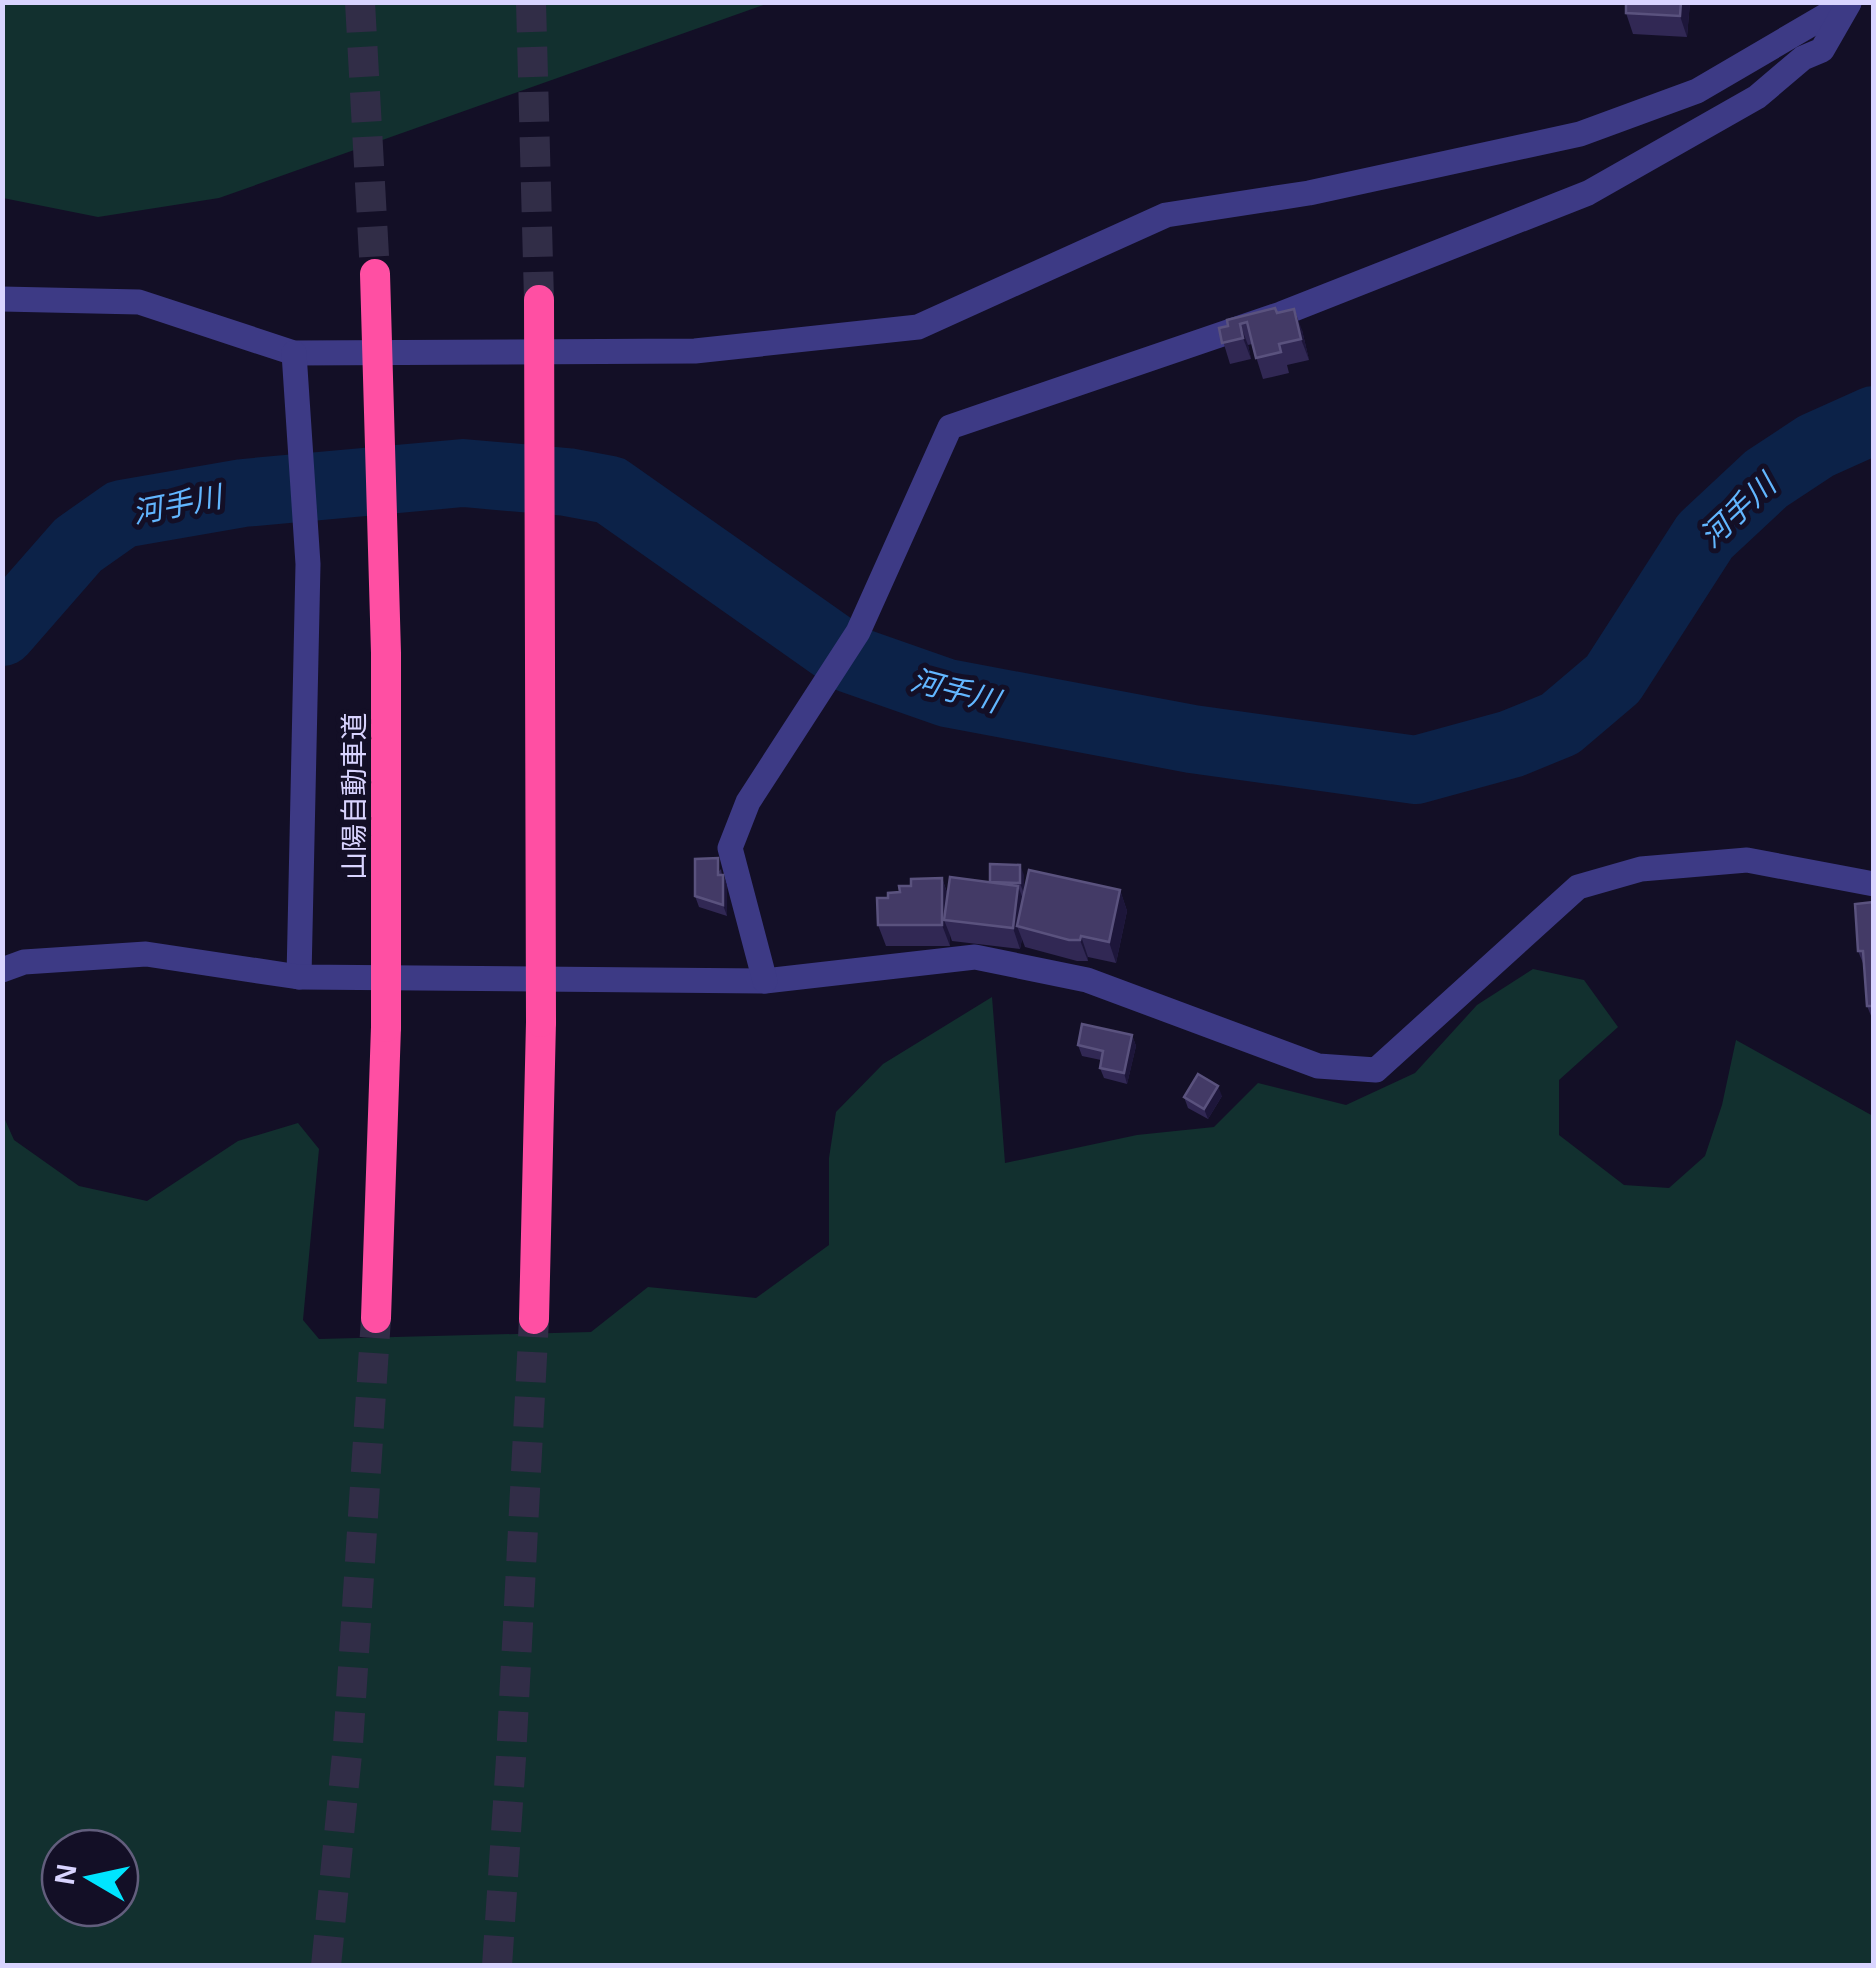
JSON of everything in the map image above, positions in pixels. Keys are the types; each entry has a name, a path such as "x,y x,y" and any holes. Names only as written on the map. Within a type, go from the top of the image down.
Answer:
{"highway":[{"name":"山陽自動車道","path":"376,274 386,653 386,1027 376,1318"},
{"path":"534,1318 541,1022 538,300"}],"street":[{"path":"2,299 139,302 294,353 695,351 918,327 1166,215 1309,193 1580,134 1697,91 1849,3"},
{"path":"765,981 730,848 748,802 858,632 950,426 1282,314 1588,193 1757,97 1804,58 1822,50 1849,3"},
{"path":"294,353 308,564 299,978"},
{"path":"2,970 24,962 146,954 299,978 765,981 975,958 1086,980 1318,1066 1376,1070 1578,887 1641,869 1747,860 1874,884"}],"green space":[{"path":"2,3 769,3 219,198 98,217 3,198"},
{"path":"1533,969 1584,980 1618,1027 1559,1080 1559,1135 1624,1185 1669,1188 1705,1156 1722,1105 1736,1040 1873,1116 1873,1965 3,1965 2,1113 14,1140 79,1186 147,1201 238,1141 298,1123 319,1149 303,1320 319,1339 591,1332 648,1287 756,1298 829,1245 829,1158 836,1112 883,1064 992,997 1005,1163 1137,1135 1214,1127 1258,1083 1346,1105 1415,1073 1477,1005"}],"building":[{"path":"1626,2 1681,2 1680,16 1626,13"},
{"path":"1275,308 1277,313 1294,309 1301,339 1279,344 1281,352 1256,358 1247,322 1240,324 1243,338 1222,343 1219,328 1228,326 1227,320"},
{"path":"718,858 718,875 723,875 723,905 695,896 695,859"},
{"path":"990,864 1020,865 1020,883 990,882"},
{"path":"1029,870 1120,890 1109,942 1081,936 1080,940 1069,940 1017,926"},
{"path":"950,877 1018,886 1013,928 944,920"},
{"path":"942,878 942,925 878,925 877,898 900,892 899,886 911,886 911,879"},
{"path":"1874,902 1874,1006 1867,1006 1855,904"},
{"path":"1082,1024 1132,1035 1124,1073 1100,1068 1103,1051 1078,1045"},
{"path":"1198,1074 1218,1086 1204,1109 1184,1097"}],"waterway":[{"name":"河手川","path":"2,632 78,545 122,514 243,493 463,473 567,482 610,490 850,659 947,693 1192,739 1416,770 1511,744 1560,724 1613,679 1705,536 1766,479 1816,446 1874,420"}],"tunnel":[{"path":"360,2 375,274"},
{"path":"531,2 539,300"},
{"path":"326,1966 348,1744 376,1318"},
{"path":"497,1966 534,1319"}]}
